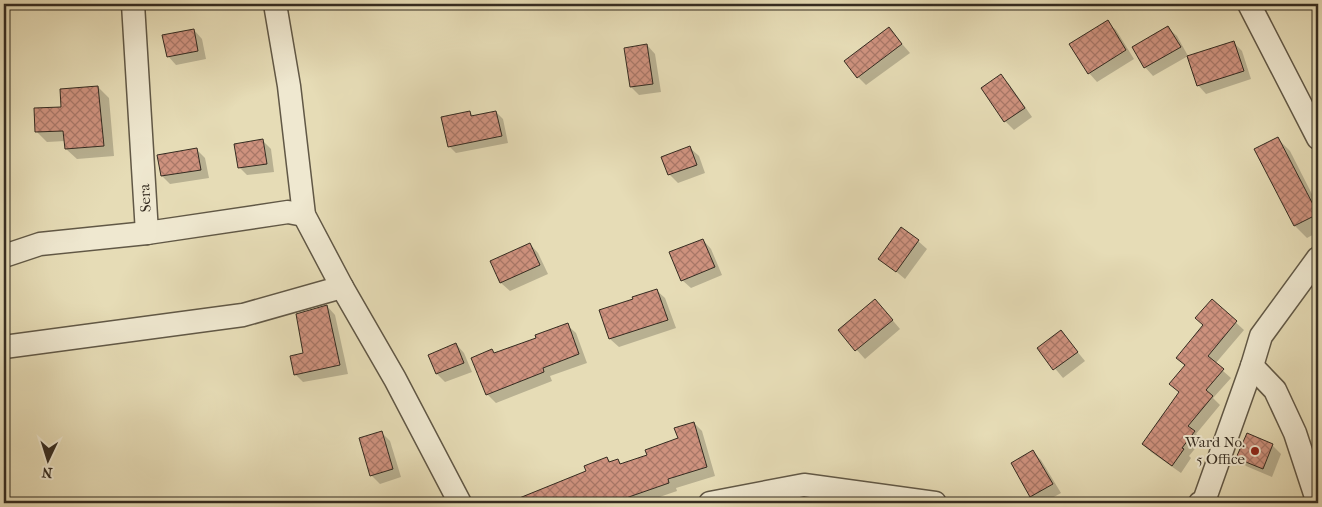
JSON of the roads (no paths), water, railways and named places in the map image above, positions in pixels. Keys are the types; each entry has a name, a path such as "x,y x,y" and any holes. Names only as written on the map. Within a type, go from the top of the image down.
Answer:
{"street":[{"name":"Sera","path":"133,4 147,233 288,212 304,215"},
{"path":"275,4 289,86 304,215 342,287 395,379 460,503"},
{"path":"1249,4 1318,138"},
{"path":"4,256 40,244 147,233"},
{"path":"1204,503 1261,336 1318,258"},
{"path":"4,347 243,315 342,287"},
{"path":"1252,366 1275,390 1295,433 1318,503"},
{"path":"710,503 804,485 935,503"}],"place":[{"name":"Ward No. 5 Office","path":"1255,451"}]}
